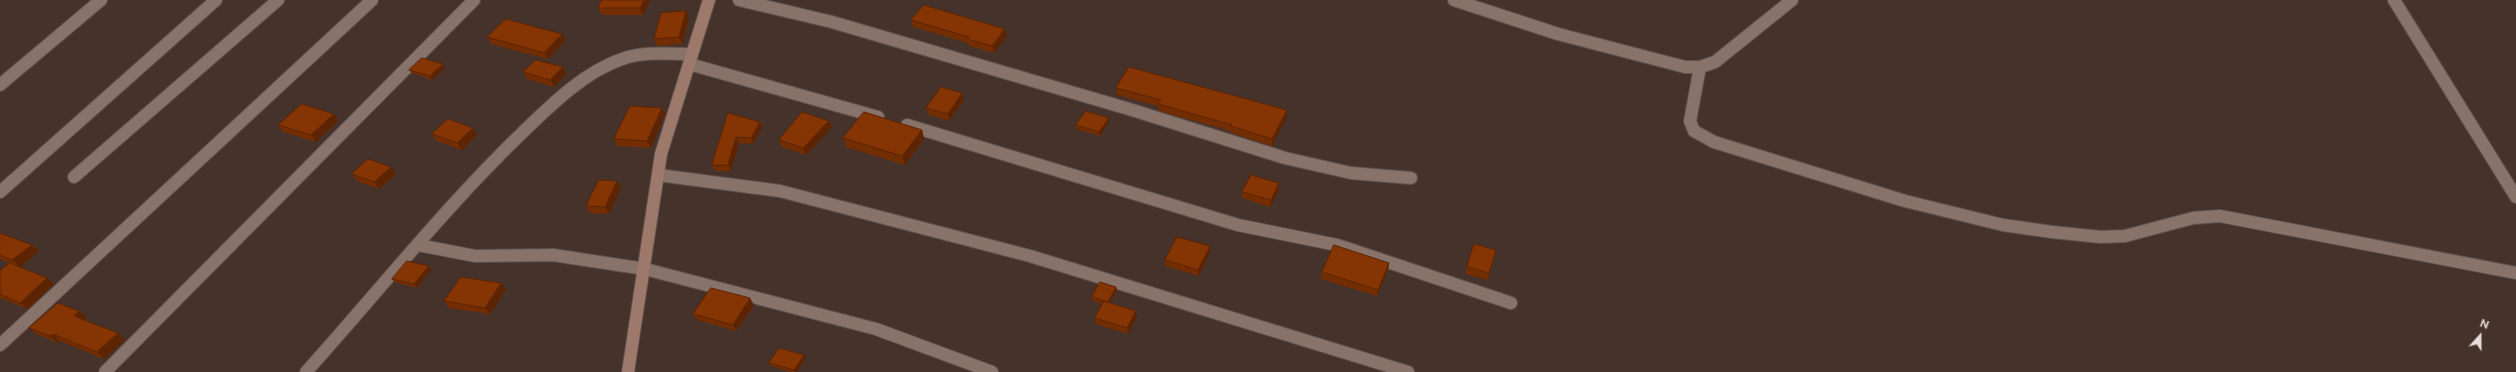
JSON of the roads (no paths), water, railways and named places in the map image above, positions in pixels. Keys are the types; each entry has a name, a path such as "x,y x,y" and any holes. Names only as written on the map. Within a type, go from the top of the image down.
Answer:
{"street":[{"path":"0,85 101,0"},
{"path":"0,192 216,0"},
{"path":"74,177 278,0"},
{"path":"0,345 372,0"},
{"path":"105,372 474,0"},
{"path":"628,372 645,269 660,154 709,0"},
{"path":"739,0 832,22 1129,109 1285,158 1351,173 1411,178"},
{"path":"1454,0 1616,51 1685,67 1700,67 1715,62 1792,0"},
{"path":"2394,0 2516,197"},
{"path":"306,372 475,180 526,128 569,91 614,62 642,54 690,59 1238,225 1338,245 1511,303"},
{"path":"1700,67 1690,121 1694,131 1714,142 1948,212 1999,223 2103,238 2144,234 2194,218 2220,216 2516,273"},
{"path":"658,175 780,191 1015,252 1408,372"},
{"path":"418,245 475,256 553,255 645,269 876,329 992,372"}]}
